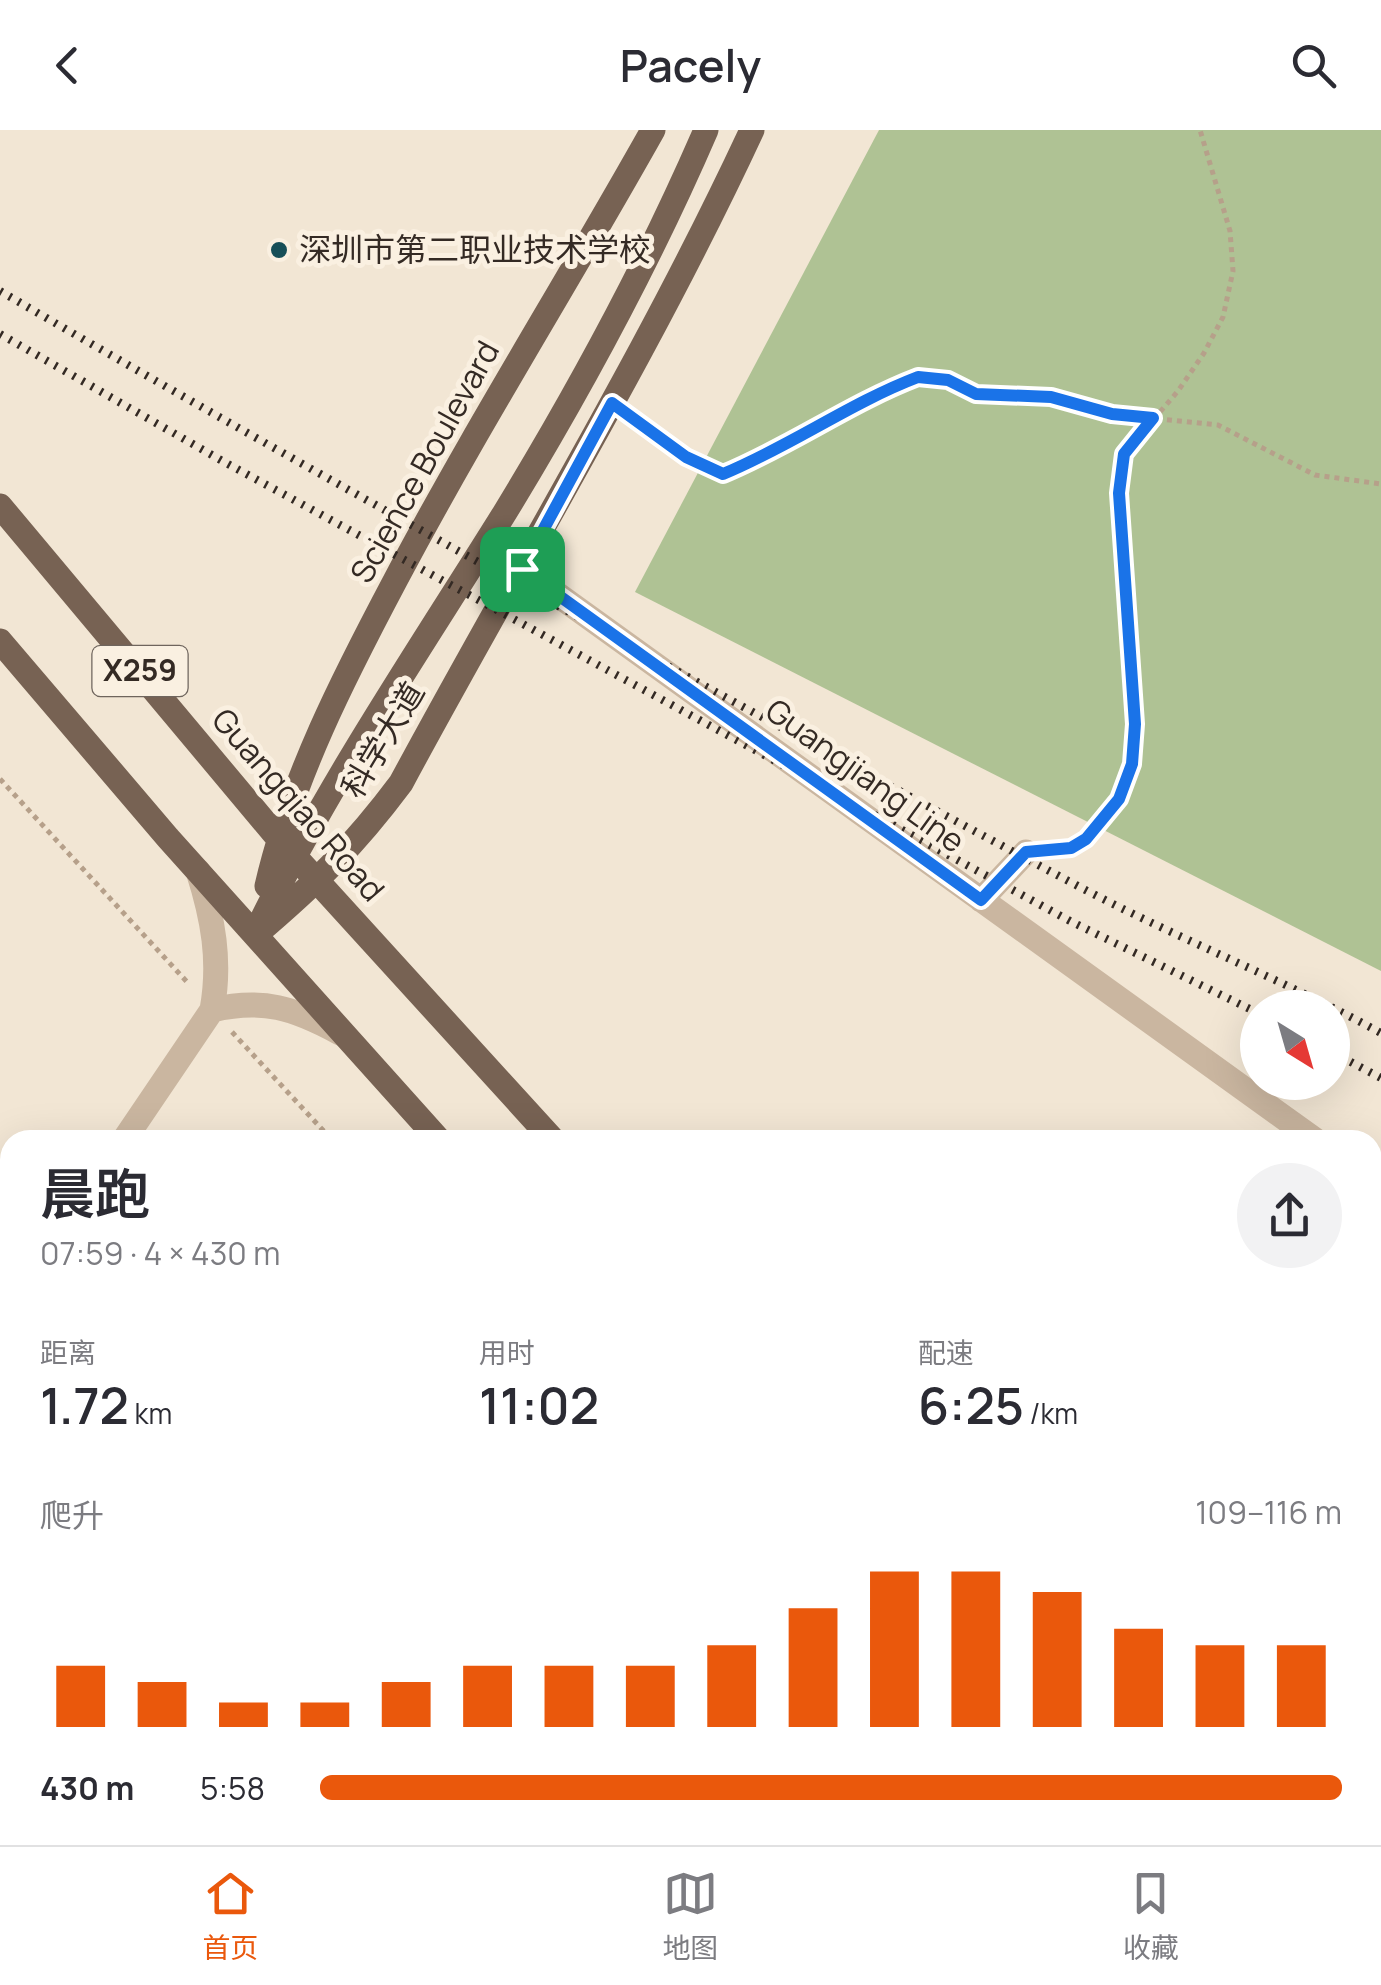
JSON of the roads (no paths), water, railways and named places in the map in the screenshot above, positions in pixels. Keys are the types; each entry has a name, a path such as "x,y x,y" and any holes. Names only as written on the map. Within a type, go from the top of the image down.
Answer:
{"main road":[{"name":"Science Boulevard","path":"286,846 313,746 376,616 462,454 654,130"},
{"path":"255,935 286,846 517,491 666,219 706,130"},
{"path":"522,569 752,130"},
{"name":"Guangqiao Road","path":"0,506 286,846 544,1130"},
{"name":"科学大道","path":"255,935 319,881 363,835 401,783 471,652 522,569"},
{"name":"X259","path":"0,641 198,872 430,1130"}],"street":[{"name":"Guangjiang Line","path":"522,569 1301,1130"},
{"path":"981,900 1026,852"},
{"path":"131,1130 212,1010 216,952 212,916 198,872"},
{"path":"212,1010 235,1004 270,1004 305,1014 346,1036"}],"railway":[{"path":"0,291 401,519 805,740 1114,904 1381,1033"},
{"path":"0,334 226,463 1070,921 1240,1004"},
{"path":"1350,1062 1381,1078"}],"place":[{"name":"深圳市第二职业技术学校","path":"279,250"}]}
